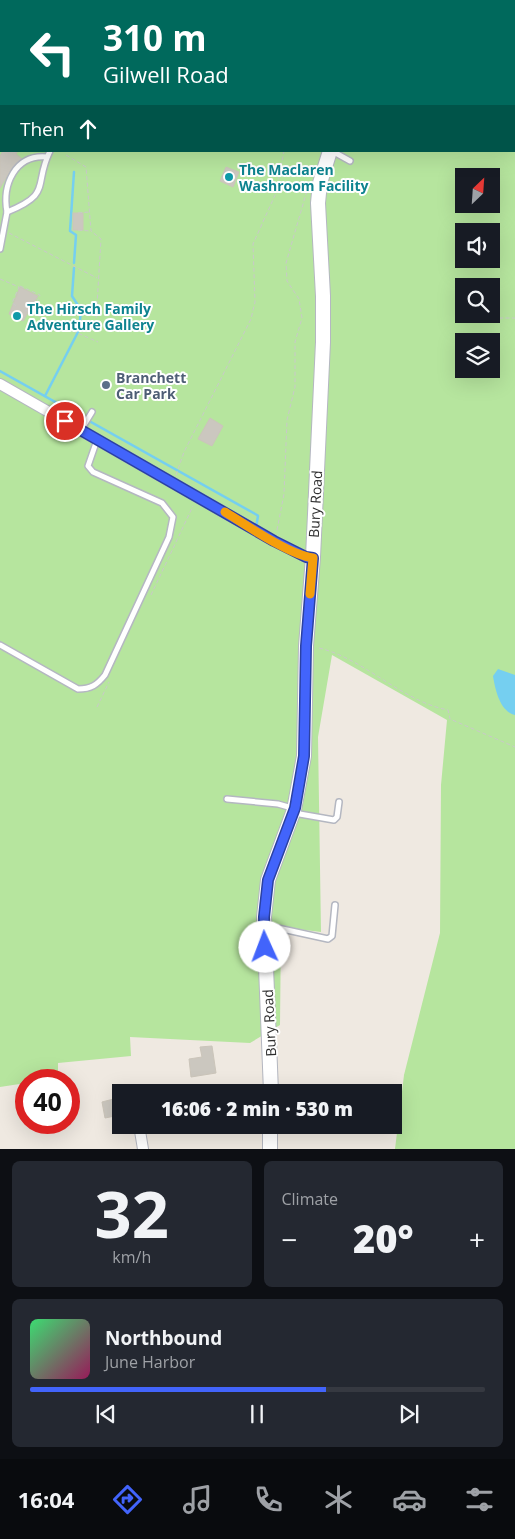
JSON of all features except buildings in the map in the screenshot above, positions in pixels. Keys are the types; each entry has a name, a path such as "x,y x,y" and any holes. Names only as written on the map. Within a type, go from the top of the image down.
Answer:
{"street":[{"name":"Bury Road","path":"271,1084 264,925 268,880 294,810 304,756 306,646 313,558 323,342 323,296 318,203 320,183 331,152"},
{"path":"0,384 274,541 306,557 313,558"},
{"path":"140,1134 143,1149"},
{"path":"270,1134 270,1149"}],"lane":[{"path":"333,152 350,161"},
{"path":"0,249 7,212 6,190 17,167 26,159 48,153 41,185 33,200 7,212"},
{"path":"81,430 92,412"},
{"path":"0,645 78,689 89,689 97,684 105,675 170,537 173,518 162,503 93,472 88,466 97,440"},
{"path":"227,799 278,804 334,820 337,817 338,802"},
{"path":"264,925 328,939 332,936 335,906"}],"path":[{"path":"178,471 184,452 251,319 255,302 253,244 276,193 284,152"},
{"path":"66,155 86,167 91,231"},
{"path":"274,541 284,494 287,420 295,387 295,342 302,318 299,299 287,281 286,263 302,202 311,180"},
{"path":"78,213 90,212"},
{"path":"3,229 98,278"},
{"path":"78,230 91,231 101,239 96,321"},
{"path":"0,278 40,295 32,311"},
{"path":"18,306 12,303 19,287"},
{"path":"25,310 32,311 98,342"},
{"path":"500,318 515,318"},
{"path":"306,646 335,652 405,692 437,708 448,710 450,719 515,747"}],"green space":[{"path":"0,152 515,152 515,1149 395,1149 397,1134 402,1134 404,1075 440,933 441,785 447,720 332,655 318,737 321,932 281,927 280,1025 250,1043 130,1037 131,1056 58,1063 58,1069 15,1069 15,1085 0,1087"}],"water":[{"path":"498,669 515,675 515,715 502,705 497,693 493,676"}],"waterway":[{"path":"74,172 70,231 76,235 74,263"},
{"path":"45,396 79,330 81,310 72,296 74,268"},
{"path":"0,371 257,515 256,528"}],"slow traffic":[{"path":"225,512 274,541 306,557 313,558 310,594"}],"place":[{"name":"The Maclaren Washroom Facility","path":"229,177"},
{"name":"The Hirsch Family Adventure Gallery","path":"17,316"},
{"name":"Branchett Car Park","path":"106,385"}],"route":[{"path":"65,421 274,541 306,557 313,558 306,646 304,756 295,808 268,880 264,917 265,947"}]}
